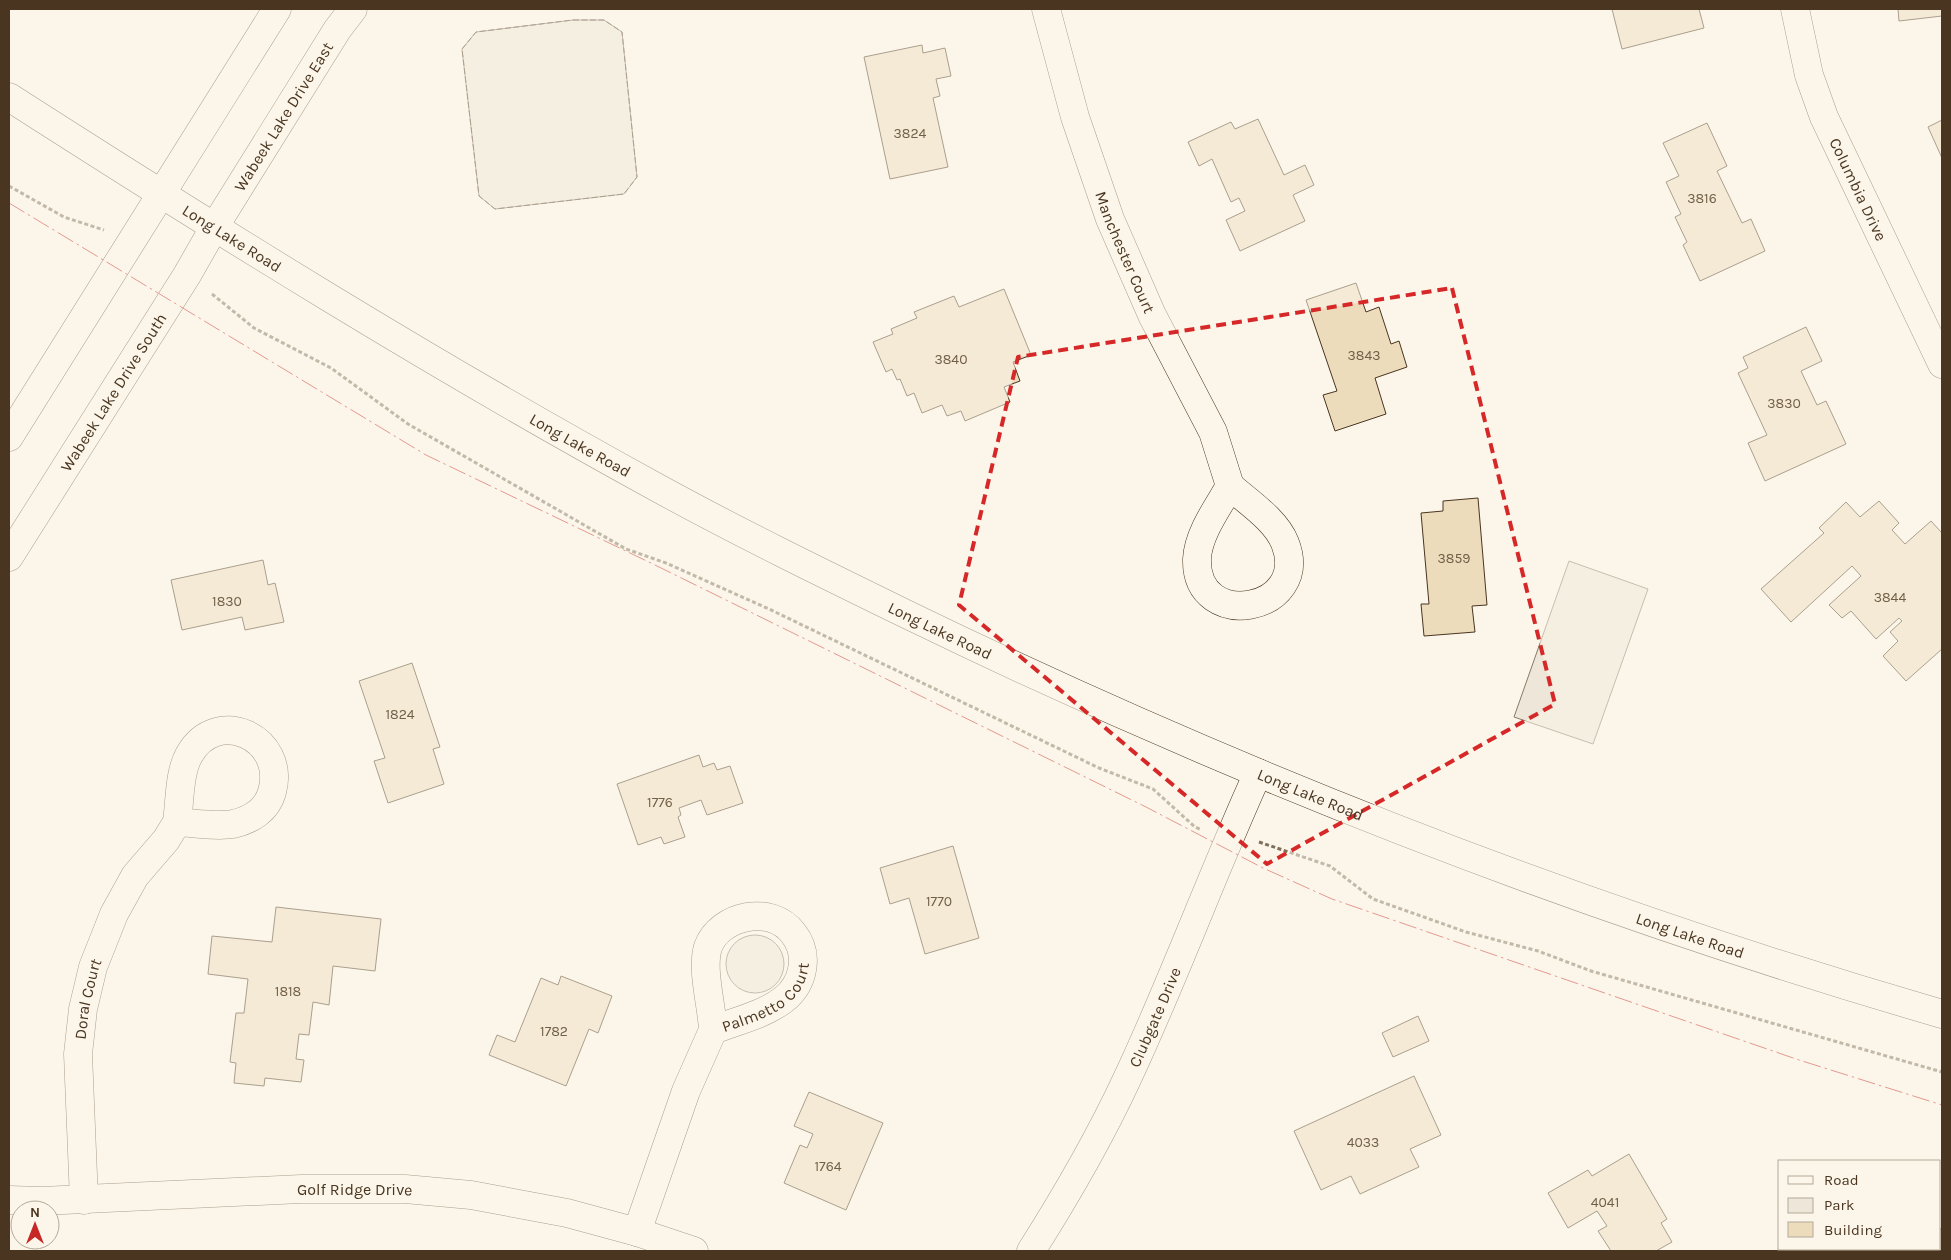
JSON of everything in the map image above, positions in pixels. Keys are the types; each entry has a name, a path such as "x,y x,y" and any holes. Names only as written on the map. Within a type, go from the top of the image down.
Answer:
{"street":[{"path":"9,437 160,193 277,9"},
{"name":"Wabeek Lake Drive East","path":"215,226 353,9"},
{"name":"Manchester Court","path":"1046,9 1075,117 1110,219 1152,315 1213,432 1230,486"},
{"name":"Columbia Drive","path":"1795,9 1809,75 1824,117 1942,364"},
{"name":"Long Lake Road","path":"9,97 160,193 431,358 706,513 1001,660 1258,774 1533,880 1729,948 1942,1014"},
{"name":"Wabeek Lake Drive South","path":"9,557 187,275 215,226"},
{"name":"Clubgate Drive","path":"1031,1251 1090,1152 1126,1081 1229,836 1258,774"},
{"name":"Doral Court","path":"84,1200 78,1054 83,1009 93,967 114,914 135,876 166,840 176,822"},
{"name":"Palmetto Court","path":"637,1232 686,1091 713,1030"},
{"name":"Golf Ridge Drive","path":"9,1200 84,1200 301,1189 405,1189 471,1195 515,1202 637,1232 694,1251"}],"path":[{"path":"9,186 64,217 105,230"},
{"path":"211,294 254,328 330,368 408,424 626,549 666,564 769,610 1099,768 1153,789 1195,827 1206,832"},
{"path":"1259,842 1330,866 1373,899 1466,932 1538,951 1591,971 1942,1072"}],"highlighted area":[{"path":"1452,288 1555,704 1267,864 959,605 1018,357"}],"green space":[{"path":"573,20 604,20 622,32 637,177 624,194 495,209 479,196 462,49 476,32"},
{"path":"1569,561 1648,589 1593,744 1514,717"},
{"path":"755,935 766,937 779,948 784,964 782,975 771,988 755,993 744,991 731,980 726,964 728,953 739,940"}],"building":[{"path":"1612,9 1699,9 1704,28 1622,49"},
{"path":"1898,9 1942,9 1942,16 1899,21"},
{"path":"922,45 923,53 945,48 951,76 936,79 940,96 933,98 948,167 890,179 864,57"},
{"path":"1258,119 1284,175 1305,165 1314,185 1293,195 1305,221 1240,251 1226,220 1245,211 1239,198 1231,202 1212,159 1199,166 1188,142 1231,122 1235,129"},
{"path":"1942,120 1942,158 1928,127"},
{"path":"1707,123 1727,166 1717,171 1742,223 1751,219 1765,251 1700,281 1683,245 1687,242 1675,217 1681,214 1666,182 1679,176 1663,143"},
{"path":"1356,283 1366,312 1379,307 1391,344 1399,341 1407,367 1375,378 1386,414 1335,431 1323,395 1337,391 1306,300"},
{"path":"1004,289 1031,355 1013,362 1020,381 1004,387 1010,402 965,421 961,411 947,416 942,405 922,413 914,393 907,396 900,379 897,380 892,369 886,372 873,342 893,334 891,329 917,318 914,312 954,296 959,307"},
{"path":"1806,327 1822,361 1801,371 1817,405 1826,401 1846,444 1765,481 1748,443 1767,435 1738,373 1748,368 1743,357"},
{"path":"1478,498 1487,605 1472,606 1475,632 1424,636 1421,604 1429,604 1421,513 1443,511 1443,501"},
{"path":"1879,501 1899,523 1892,530 1905,544 1931,521 1942,533 1942,649 1906,681 1883,656 1898,641 1890,632 1902,621 1899,618 1876,639 1851,611 1842,618 1829,605 1861,576 1852,566 1791,622 1761,589 1824,533 1819,528 1846,502 1860,517"},
{"path":"263,560 268,585 275,583 284,622 245,630 242,617 182,630 171,580"},
{"path":"412,663 440,747 433,749 444,784 388,803 374,761 385,758 359,681"},
{"path":"699,755 703,767 714,763 717,770 730,766 743,803 707,815 701,800 679,808 681,815 678,817 685,837 664,844 661,837 638,845 617,784"},
{"path":"953,846 979,938 925,954 909,898 890,904 880,868"},
{"path":"276,907 381,919 375,971 333,966 329,1005 313,1002 309,1035 299,1034 296,1059 304,1060 301,1082 265,1078 264,1086 234,1083 236,1063 230,1062 236,1013 244,1013 248,979 208,974 212,936 272,942"},
{"path":"561,976 612,996 598,1033 589,1029 566,1086 489,1055 497,1035 515,1042 541,978 558,985"},
{"path":"1418,1016 1429,1041 1393,1057 1382,1033"},
{"path":"1414,1076 1441,1135 1410,1149 1419,1167 1360,1194 1351,1176 1321,1190 1294,1131"},
{"path":"809,1092 883,1123 846,1210 784,1183 800,1145 807,1148 813,1134 794,1126"},
{"path":"1629,1154 1667,1219 1661,1223 1672,1242 1656,1251 1611,1251 1598,1231 1607,1226 1597,1211 1568,1228 1548,1193 1588,1170 1592,1176"},
{"path":"1941,1230 1942,1231 1942,1251 1821,1251 1941,1250"}],"fence":[{"path":"573,20 604,20 622,32 637,177 624,194 495,209 479,196 462,49 476,32 573,20"}],"power":[{"path":"9,203 426,455 655,565 1146,807 1263,868 1332,899 1799,1060 1942,1105"}]}
